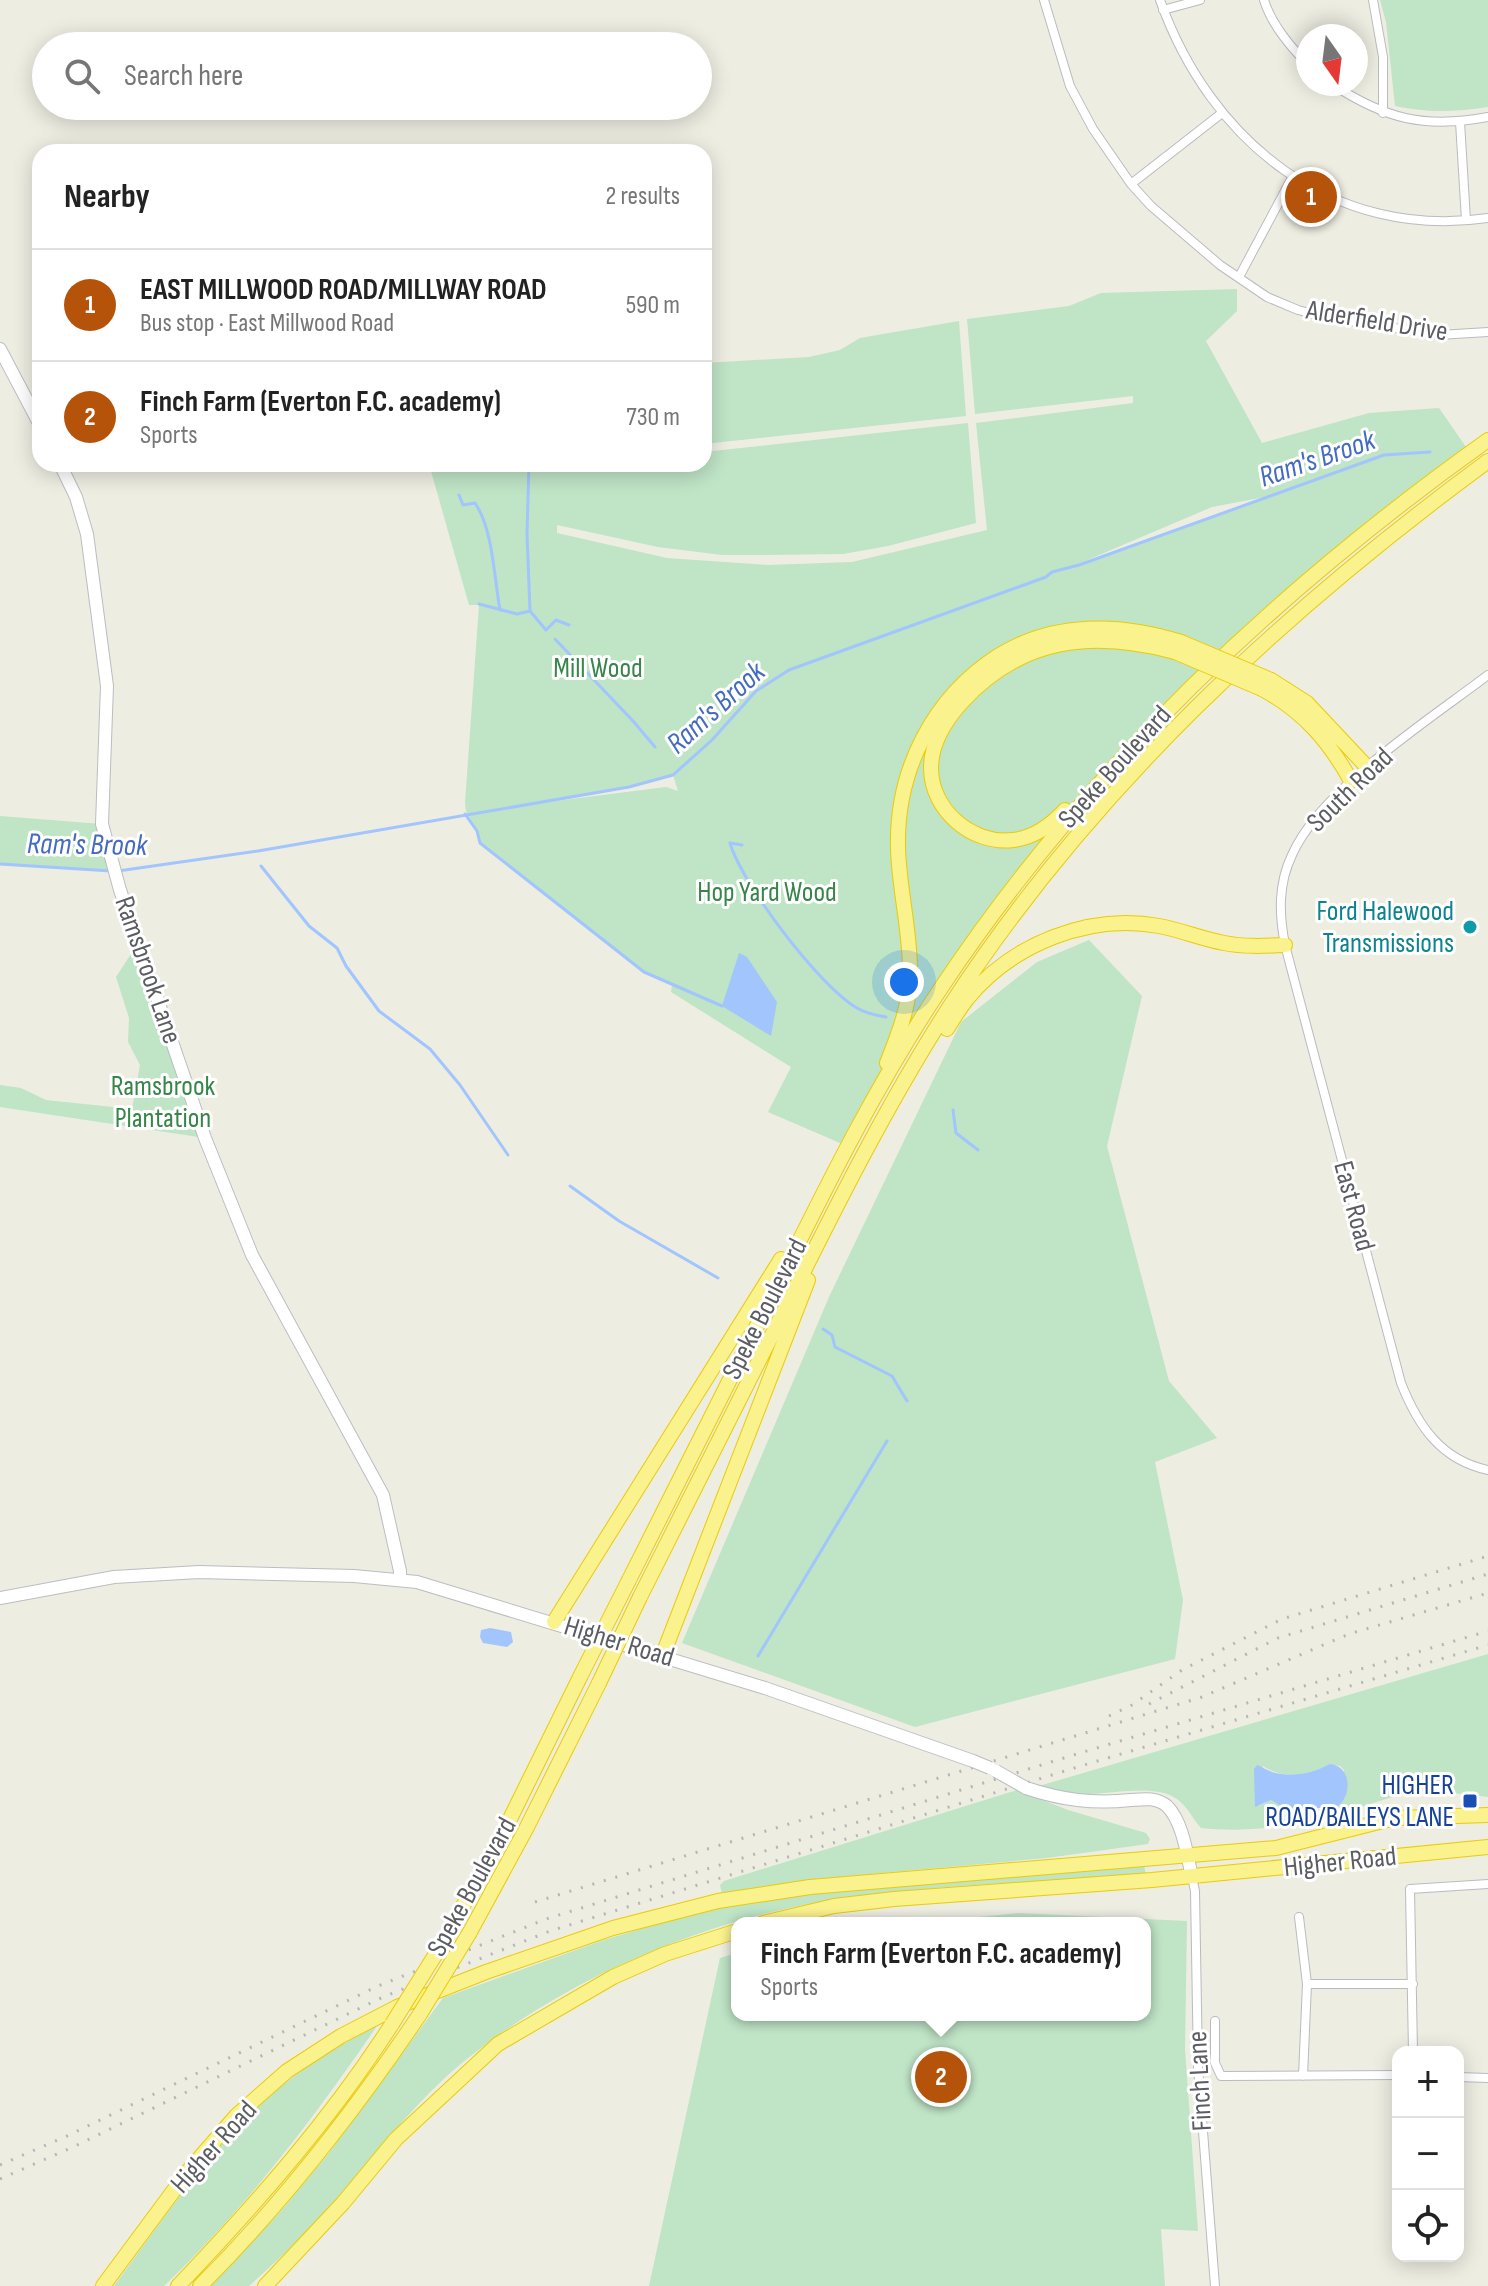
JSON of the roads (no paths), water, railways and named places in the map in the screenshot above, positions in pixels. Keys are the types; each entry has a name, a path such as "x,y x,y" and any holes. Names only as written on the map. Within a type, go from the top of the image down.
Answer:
{"highway":[{"name":"Speke Boulevard","path":"178,2286 228,2234 302,2147 364,2067 444,1941 510,1819 825,1189 872,1101 940,989 1043,848 1149,727 1204,673 1324,566 1488,440"},
{"name":"Speke Boulevard","path":"200,2286 318,2156 420,2014 470,1932 526,1829 866,1148 960,992 1052,866 1182,720 1313,598 1488,461"},
{"path":"872,1101 902,1024 909,991 910,963 898,847 908,773 940,709 953,693 989,662 1028,641 1070,630 1111,628 1154,634 1307,703 1368,768"},
{"path":"1178,647 1083,640 1036,650 993,674 974,690 941,730 932,753 931,770 942,806 968,831 985,839 1015,840 1044,829 1204,673"},
{"path":"1266,684 1312,724 1336,754 1351,781"},
{"path":"866,1148 967,999 1004,965 1047,940 1099,924 1128,922 1183,931 1226,944 1254,947 1285,945"},
{"path":"554,1622 825,1189"},
{"path":"662,1657 833,1212"},
{"name":"Higher Road","path":"103,2286 189,2170 236,2116 287,2071 341,2036 397,2007 613,1928 718,1901 810,1887 1276,1848 1395,1818 1488,1815"},
{"name":"Higher Road","path":"788,1917 834,1906 894,1899 1192,1877 1488,1847"},
{"path":"265,2286 343,2203 396,2139 435,2099 498,2044 613,1977 665,1954 731,1933"}],"street":[{"name":"Alderfield Drive","path":"1044,0 1070,86 1093,129 1131,184 1151,206 1220,265 1267,297 1325,317 1439,335 1488,332"},
{"path":"1200,0 1162,5 1182,55 1222,113 1293,176 1324,196 1365,211 1437,222 1488,218"},
{"path":"1264,0 1267,10 1296,50"},
{"path":"1373,0 1383,57 1383,113"},
{"path":"1353,96 1383,113 1404,120 1460,122 1488,117"},
{"path":"1131,184 1222,113"},
{"path":"1460,122 1466,220"},
{"path":"1239,277 1293,176"},
{"path":"0,349 32,410"},
{"name":"Ramsbrook Lane","path":"64,472 76,497 87,534 107,686 102,824 120,890 205,1138 252,1255 383,1495 400,1579"},
{"name":"South Road","path":"1285,945 1281,895 1290,857 1309,825 1351,781 1488,675"},
{"name":"East Road","path":"1285,945 1401,1383 1425,1430 1449,1454 1464,1463 1488,1470"},
{"name":"Higher Road","path":"0,1598 114,1577 199,1572 340,1575 434,1585 765,1688 973,1761 1026,1788 1052,1797 1081,1802 1160,1801 1170,1809 1192,1877"},
{"name":"Finch Lane","path":"1192,1877 1195,1891 1198,2067 1215,2286"},
{"path":"1413,2046 1410,1889 1488,1884"},
{"path":"1299,1917 1307,1984 1303,2076"},
{"path":"1307,1984 1413,1984"},
{"path":"1215,2021 1215,2063 1221,2076 1392,2075"},
{"path":"1464,2077 1488,2078"}],"water":[{"path":"739,953 747,957 777,1002 771,1036 722,1006"},
{"path":"490,1628 511,1632 513,1642 507,1647 483,1643 481,1630"},
{"path":"1330,1764 1343,1770 1348,1783 1345,1797 1335,1808 1284,1808 1271,1800 1255,1807 1254,1769 1257,1765 1290,1775 1310,1772"}],"waterway":[{"name":"Ram's Brook","path":"118,871 258,851 629,787 673,775 712,740 756,691 789,670 1046,577 1052,572 1384,455 1430,452"},
{"path":"529,472 530,611 546,630 556,620 569,625"},
{"path":"459,495 463,505 475,503 486,526 500,610"},
{"path":"479,604 517,614 530,611"},
{"path":"555,639 655,747"},
{"path":"465,814 477,831 480,843 644,972 722,1006"},
{"path":"742,845 730,843 737,861 765,907 803,957 857,1008 886,1017"},
{"name":"Ram's Brook","path":"0,864 111,871"},
{"path":"261,866 309,926 337,948 346,966 379,1011 430,1049 460,1085 508,1155"},
{"path":"953,1110 956,1133 978,1150"},
{"path":"570,1186 619,1221 718,1278"},
{"path":"823,1329 832,1335 835,1347 892,1376 907,1401"},
{"path":"758,1656 887,1441"}],"railway":[{"path":"1109,1716 1132,1705 1182,1670 1282,1619 1488,1556"},
{"path":"1149,1704 1278,1638 1488,1574"},
{"path":"535,1902 1202,1697 1349,1634 1488,1593"},
{"path":"0,2165 67,2136 378,1986 546,1919 1080,1753 1488,1631"},
{"path":"0,2179 73,2147 383,1997 550,1931 1084,1765 1488,1645"}],"place":[{"name":"EAST MILLWOOD ROAD/MILLWAY ROAD","path":"1311,197"},
{"name":"Ford Halewood Transmissions","path":"1470,927"},
{"name":"HIGHER ROAD/BAILEYS LANE","path":"1470,1801"},
{"name":"Finch Farm (Everton F.C. academy)","path":"941,2077"}],"park label":[{"name":"Mill Wood","path":"598,668"},
{"name":"Hop Yard Wood","path":"767,892"},
{"name":"Ramsbrook Plantation","path":"163,1102"}]}
